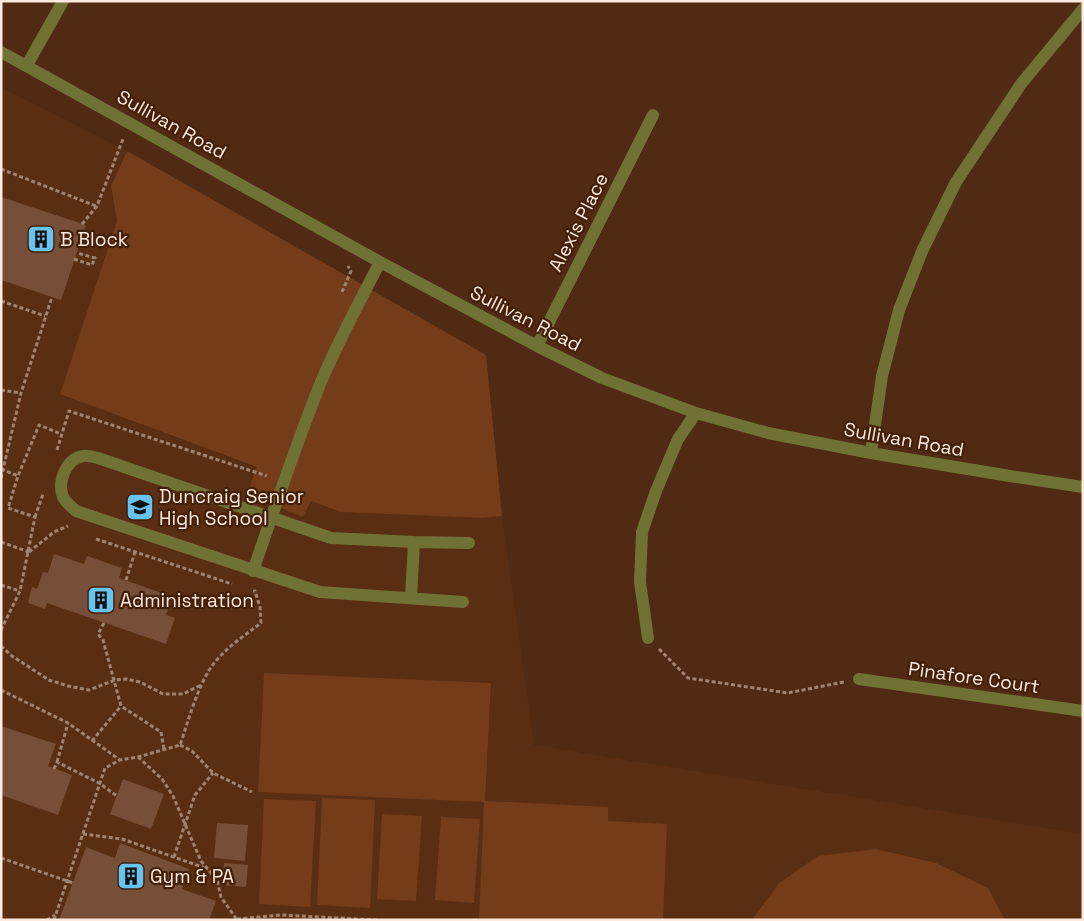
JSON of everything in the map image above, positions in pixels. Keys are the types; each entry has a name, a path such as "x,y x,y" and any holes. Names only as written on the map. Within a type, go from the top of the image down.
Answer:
{"street":[{"path":"27,65 63,1"},
{"path":"871,453 882,376 899,310 923,249 956,182 1015,92 1083,9"},
{"name":"Sullivan Road","path":"1,52 350,246 602,378 696,413 768,432 871,453 1016,478 1083,487"},
{"name":"Alexis Place","path":"538,346 653,116"},
{"path":"253,571 284,480 322,380 380,262"},
{"path":"648,638 640,582 642,532 656,490 678,439 696,413"},
{"path":"463,602 320,592 76,511 63,498 61,486 64,471 75,459 84,455 98,458 331,538 469,544"},
{"path":"411,597 414,542"},
{"name":"Pinafore Court","path":"859,679 1083,711"}],"path":[{"path":"82,224 97,206 130,122"},
{"path":"1,170 97,206"},
{"path":"341,294 351,271 343,257 350,246"},
{"path":"74,259 92,265 95,258 77,253"},
{"path":"1,478 21,394 52,297"},
{"path":"1,301 46,316"},
{"path":"1,390 21,394"},
{"path":"56,453 69,411 272,478"},
{"path":"36,517 8,508 18,476 39,425 62,434"},
{"path":"2,470 18,476"},
{"path":"1,630 20,591 36,517 44,490"},
{"path":"29,552 54,532 70,525 76,511"},
{"path":"64,528 73,531"},
{"path":"91,537 236,585"},
{"path":"1,542 29,552"},
{"path":"126,580 135,552"},
{"path":"1,585 20,591"},
{"path":"180,744 196,698 211,666 229,648 261,623 260,607 255,591 246,588"},
{"path":"104,623 98,634 103,640 121,706 161,732 164,750"},
{"path":"648,638 688,678 788,693 859,679"},
{"path":"1,646 12,656 49,680 88,690 115,680 126,679 140,682 163,694 183,694 202,685"},
{"path":"1,690 68,723 120,760"},
{"path":"92,741 121,706"},
{"path":"54,769 68,723"},
{"path":"54,920 105,768 120,760 138,757 180,744"},
{"path":"180,744 192,751 212,773 252,792"},
{"path":"138,757 162,779 173,796 201,861 217,880 221,897 237,920 281,915 377,920"},
{"path":"57,762 99,783 117,796"},
{"path":"174,857 190,806 195,795 212,773"},
{"path":"83,834 122,839 208,869"},
{"path":"1,858 73,883"},
{"path":"47,920 56,915"}],"shaded area":[{"name":"Duncraig Senior High School","path":"1,87 127,151 111,186 117,221 60,394 257,468 303,517 311,501 341,512 483,518 502,516 534,745 1083,834 1083,920 1,920"},
{"path":"127,151 486,355 502,516 483,518 341,512 311,501 303,517 247,494 257,467 60,394 117,221 111,186"},
{"path":"264,673 491,683 485,801 608,807 608,821 667,824 663,920 479,920 484,802 258,792"},
{"path":"322,798 375,800 370,908 317,905"},
{"path":"264,799 316,801 310,907 259,904"},
{"path":"382,814 422,816 416,901 377,899"},
{"path":"441,817 480,819 474,903 435,900"},
{"path":"876,849 936,863 988,888 1005,920 752,920 779,883 818,856"}],"building":[{"name":"B Block","path":"1,197 86,225 61,300 1,280"},
{"name":"Administration","path":"54,554 84,564 87,556 122,568 119,578 173,597 166,615 175,618 166,644 47,603 45,609 28,603 32,587 37,589 43,572 48,573"},
{"path":"1,726 56,744 48,766 72,775 58,815 1,795"},
{"path":"123,779 164,794 151,829 110,814"},
{"path":"217,823 248,825 245,861 214,858"},
{"name":"Gym & PA","path":"120,843 189,869 182,889 216,901 209,920 59,920 86,847 115,858"},
{"path":"224,863 248,865 246,887 222,885"}],"place":[{"name":"B Block","path":"41,239"},
{"name":"Duncraig Senior High School","path":"140,507"},
{"name":"Administration","path":"101,600"},
{"name":"Gym & PA","path":"131,876"}]}
